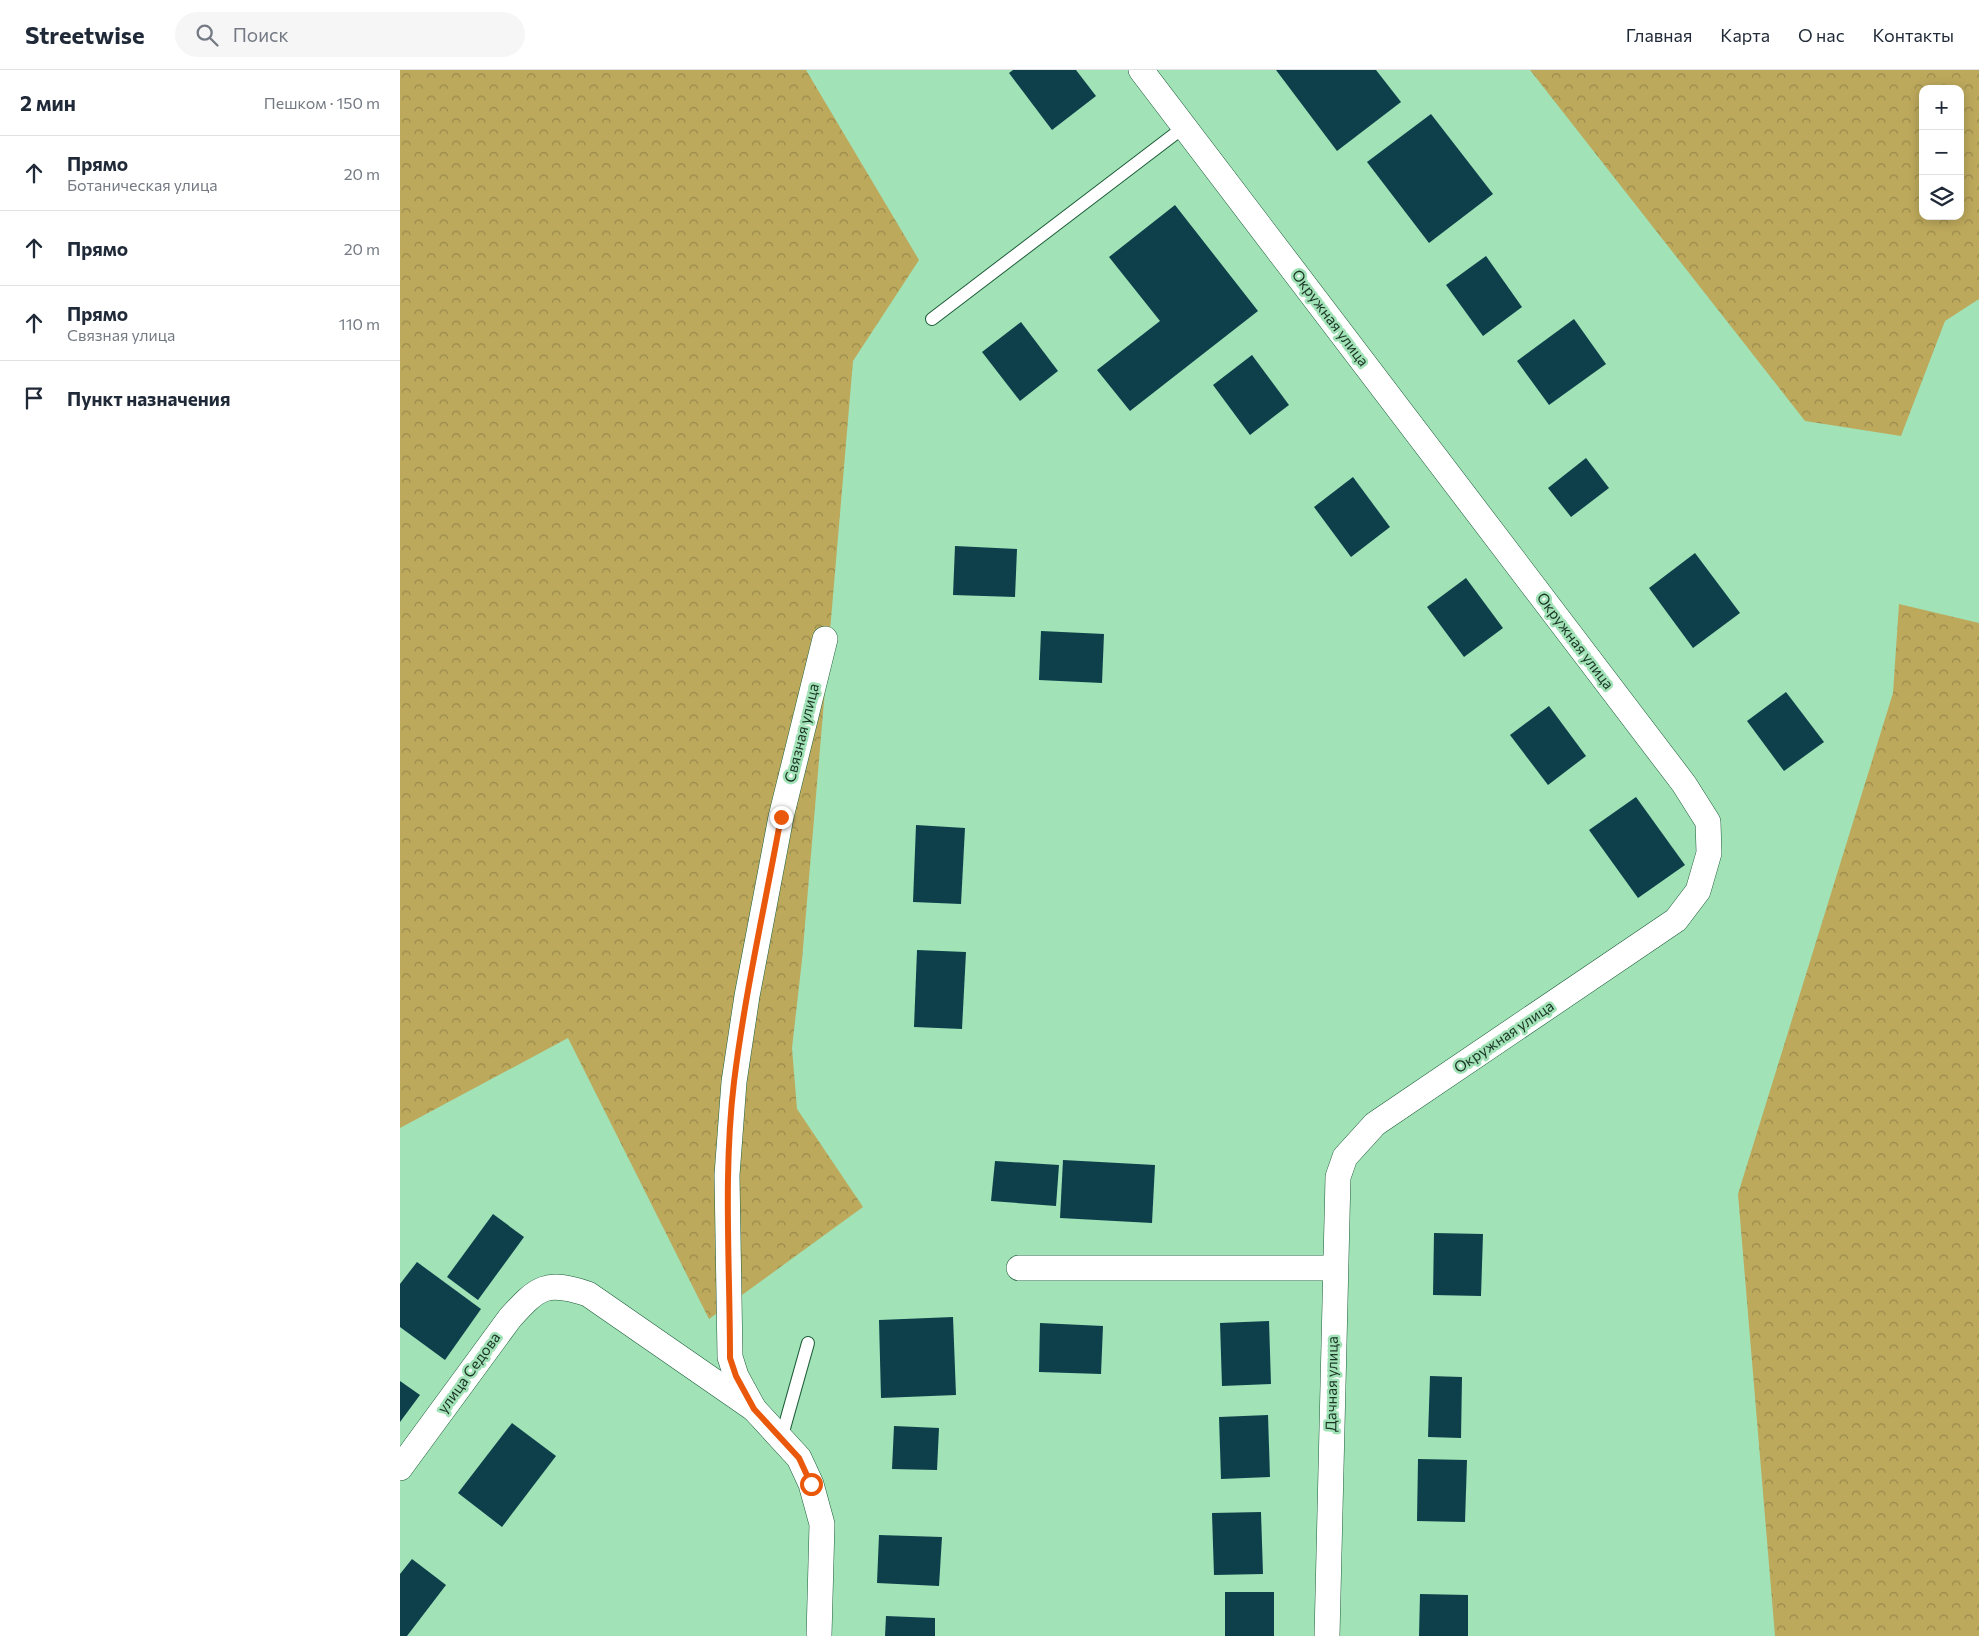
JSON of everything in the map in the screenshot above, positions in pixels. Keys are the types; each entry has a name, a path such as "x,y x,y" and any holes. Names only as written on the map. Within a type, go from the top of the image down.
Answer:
{"street":[{"name":"Окружная улица","path":"1142,70 1684,784 1708,822 1709,853 1698,891 1676,920 1375,1124 1360,1139"},
{"name":"Связная улица","path":"754,1409 736,1376 730,1358 727,1176 734,1082 747,996 781,817 825,639"},
{"name":"Дачная улица","path":"1327,1636 1334,1268 1338,1177 1344,1157 1360,1139"},
{"path":"1019,1268 1334,1268"},
{"name":"улица Седова","path":"400,1468 510,1318 528,1297 546,1287 567,1287 588,1294 754,1409"},
{"path":"754,1409 799,1458 811,1484 822,1524 819,1636"}],"lane":[{"path":"932,320 1184,126"},
{"path":"781,1439 808,1343"}],"green space":[{"path":"400,70 806,70 919,260 853,361 802,960 792,1048 797,1109 863,1207 709,1319 568,1038 400,1128"},
{"path":"1530,70 1979,70 1979,299 1945,321 1901,436 1805,421"},
{"path":"1899,604 1979,623 1979,1636 1775,1636 1738,1194 1893,693"}],"building":[{"path":"1013,70 1076,70 1096,96 1052,130 1009,73"},
{"path":"1276,70 1376,70 1401,102 1337,151"},
{"path":"1431,114 1493,194 1429,243 1367,162"},
{"path":"1175,205 1258,311 1130,411 1097,370 1160,321 1109,257"},
{"path":"1486,256 1522,307 1483,336 1446,285"},
{"path":"1574,319 1606,364 1549,405 1517,361"},
{"path":"1021,322 1058,371 1020,401 982,352"},
{"path":"1252,355 1289,405 1250,435 1213,385"},
{"path":"1586,458 1609,488 1571,517 1548,488"},
{"path":"1353,477 1390,527 1351,557 1314,507"},
{"path":"955,546 1017,549 1015,597 953,595"},
{"path":"1695,553 1740,613 1693,648 1649,588"},
{"path":"1466,578 1503,628 1464,657 1427,607"},
{"path":"1041,631 1104,634 1102,683 1039,680"},
{"path":"1786,692 1824,742 1784,771 1747,721"},
{"path":"1549,706 1586,756 1548,785 1510,735"},
{"path":"1636,797 1685,865 1638,898 1589,830"},
{"path":"916,825 965,828 961,904 913,902"},
{"path":"917,950 966,952 962,1029 914,1027"},
{"path":"1063,1160 1155,1165 1152,1223 1060,1218"},
{"path":"995,1161 1059,1165 1056,1206 991,1201"},
{"path":"493,1214 524,1237 478,1300 447,1277"},
{"path":"1434,1233 1483,1234 1481,1296 1433,1295"},
{"path":"417,1262 481,1309 445,1360 400,1327 400,1284"},
{"path":"953,1317 956,1395 881,1398 879,1320"},
{"path":"1269,1321 1271,1384 1222,1386 1220,1323"},
{"path":"1040,1323 1103,1326 1101,1374 1039,1372"},
{"path":"1430,1376 1462,1377 1461,1438 1428,1437"},
{"path":"400,1381 420,1395 400,1422"},
{"path":"1268,1415 1270,1477 1221,1479 1219,1417"},
{"path":"512,1423 556,1456 502,1527 458,1493"},
{"path":"894,1426 939,1428 937,1470 892,1469"},
{"path":"1418,1459 1467,1460 1465,1522 1417,1521"},
{"path":"1261,1512 1263,1574 1214,1575 1212,1513"},
{"path":"879,1535 942,1537 939,1586 877,1583"},
{"path":"412,1559 446,1585 407,1636 400,1636 400,1574"},
{"path":"1225,1592 1274,1592 1274,1636 1225,1636"},
{"path":"1420,1594 1468,1595 1468,1636 1419,1636"},
{"path":"886,1616 935,1618 935,1636 885,1636"}],"route":[{"path":"781,817 747,996 734,1082 727,1176 730,1358 736,1376 754,1409 799,1458 811,1484"}]}
